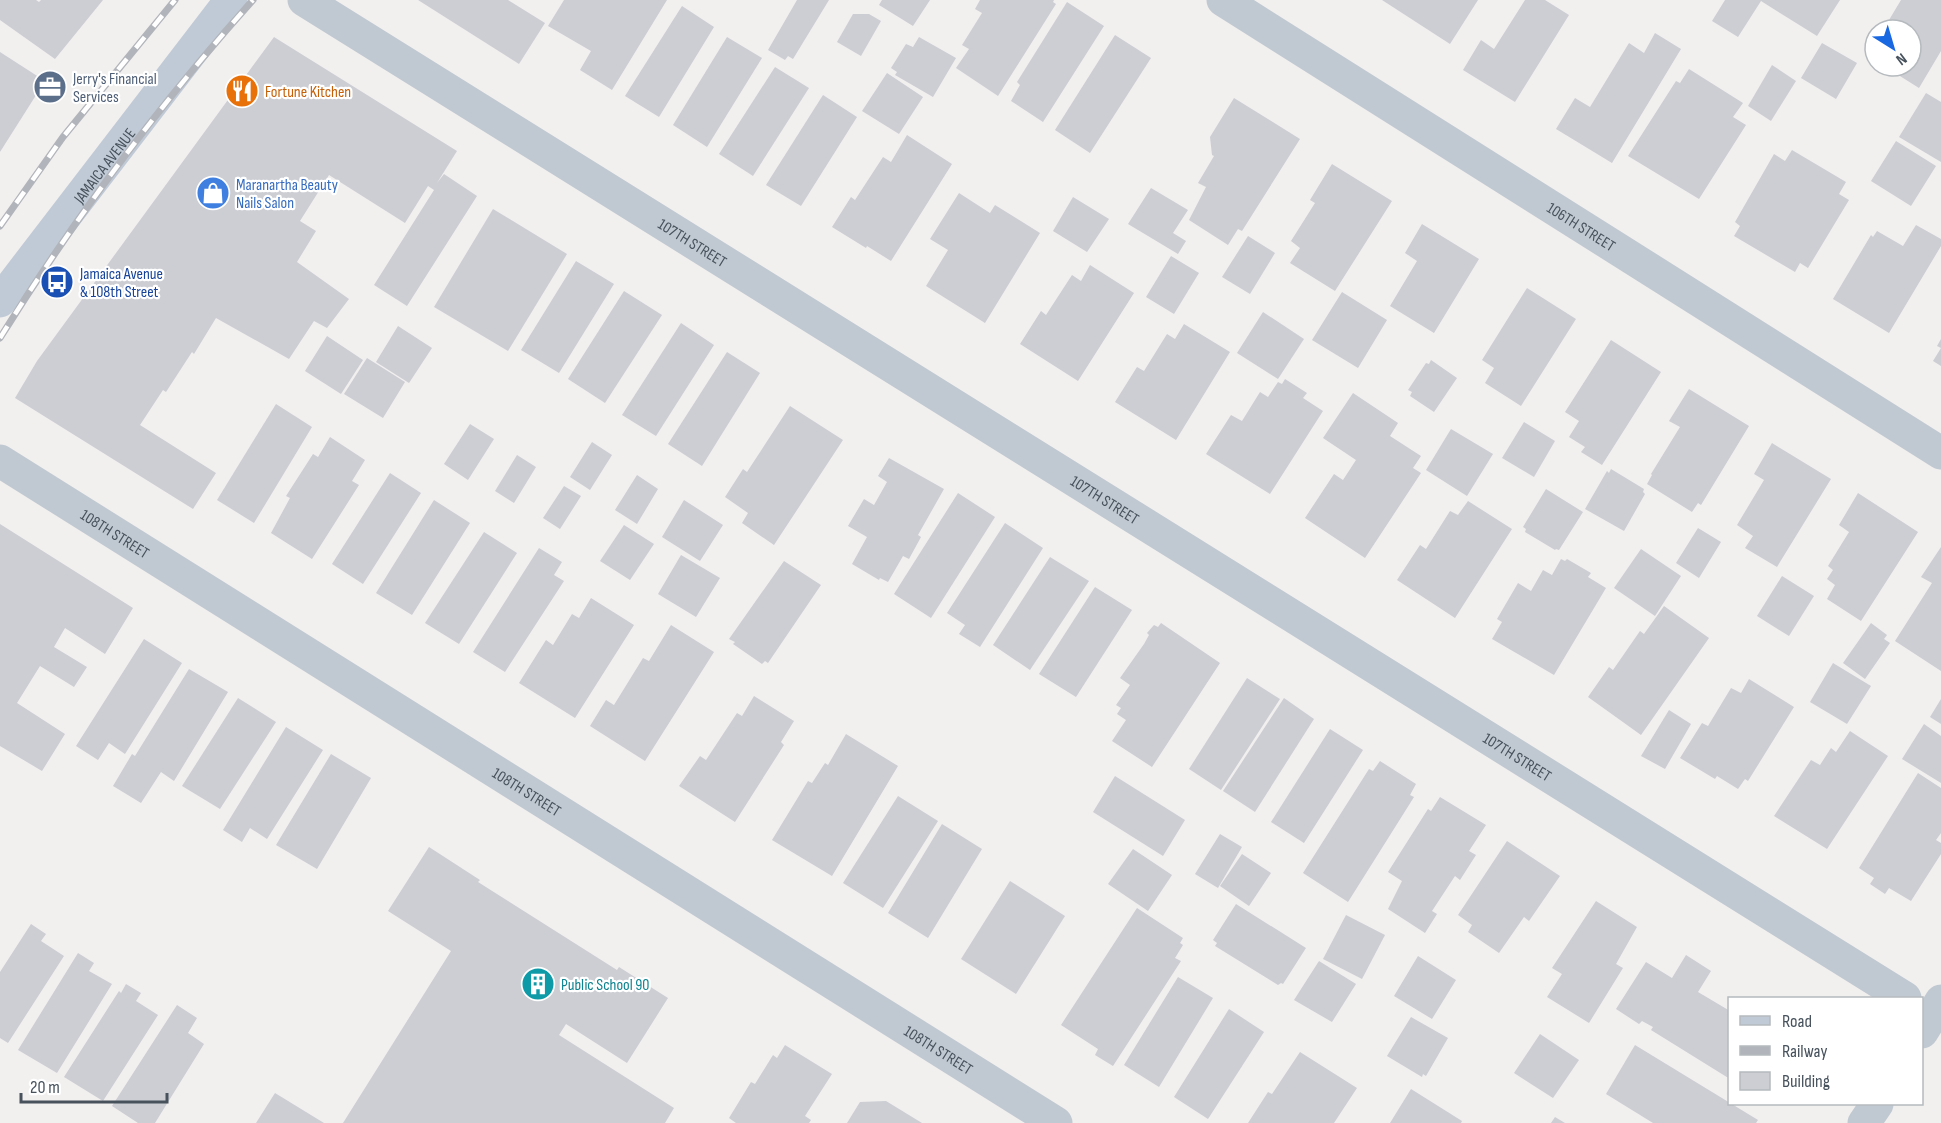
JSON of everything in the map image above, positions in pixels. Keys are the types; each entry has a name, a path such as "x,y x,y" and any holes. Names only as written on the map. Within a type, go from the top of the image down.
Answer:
{"main road":[{"name":"JAMAICA AVENUE","path":"0,301 231,0"}],"street":[{"name":"107TH STREET","path":"304,0 1901,997"},
{"name":"106TH STREET","path":"1223,0 1941,453"},
{"name":"108TH STREET","path":"0,461 1056,1123"},
{"path":"1864,1123 1876,1105"}],"building":[{"path":"0,0 36,0 39,2 41,0 103,0 55,59 0,20"},
{"path":"418,0 508,0 545,23 519,64"},
{"path":"564,0 667,0 612,90 580,70 591,51 548,26"},
{"path":"797,0 829,0 793,59 788,56 785,60 768,50"},
{"path":"882,0 930,0 913,26 879,5"},
{"path":"980,0 1054,0 1056,4 998,96 956,68 969,49 962,45 982,13 975,9"},
{"path":"1382,0 1478,0 1450,44"},
{"path":"1525,0 1545,0 1569,15 1515,102 1463,70 1481,40 1494,49"},
{"path":"1725,0 1840,0 1817,36 1761,1 1738,37 1712,21"},
{"path":"1901,0 1941,0 1941,51 1919,88 1903,78 1923,78 1923,18 1890,18"},
{"path":"1067,2 1104,26 1043,122 1011,101 1020,85 1017,82"},
{"path":"682,6 714,27 659,117 625,96"},
{"path":"853,14 869,14 881,21 861,56 837,42"},
{"path":"1655,33 1681,49 1612,163 1556,129 1575,98 1590,107 1629,43 1644,53"},
{"path":"1115,35 1151,58 1090,153 1055,130"},
{"path":"274,37 457,151 437,183 444,174 477,196 407,306 374,285 434,190 428,186 405,223 329,175 300,221 316,231 297,262 349,299 327,328 314,321 289,359 216,318 194,354 192,352 166,392 163,390 140,425 216,473 193,509 15,398 37,361"},
{"path":"727,37 762,58 707,147 673,125"},
{"path":"919,37 956,58 933,97 895,75 897,72 891,68 906,44 913,47"},
{"path":"1822,43 1857,63 1836,99 1801,78"},
{"path":"0,52 45,81 0,152"},
{"path":"1772,65 1796,81 1771,121 1748,106"},
{"path":"775,67 809,88 753,176 719,154"},
{"path":"1689,69 1743,103 1733,117 1746,125 1699,199 1628,156 1676,81 1680,83"},
{"path":"887,73 923,97 899,134 862,111"},
{"path":"1926,93 1941,102 1941,162 1899,137"},
{"path":"823,95 857,117 801,206 766,185"},
{"path":"1234,98 1300,139 1242,231 1238,229 1228,245 1189,220 1206,187 1198,183 1214,156 1210,137"},
{"path":"907,135 952,164 891,261 832,227 851,197 855,200 883,157 891,162"},
{"path":"1896,141 1936,166 1911,206 1871,181"},
{"path":"1792,150 1846,182 1839,194 1849,200 1808,268 1800,263 1795,272 1734,236 1740,226 1735,222 1774,154 1785,161"},
{"path":"1332,164 1392,201 1335,291 1290,263 1300,248 1291,241 1315,203 1310,200"},
{"path":"1151,188 1188,210 1173,233 1186,241 1178,254 1128,224"},
{"path":"959,193 990,213 995,205 1040,233 985,323 926,286 948,250 930,239"},
{"path":"1073,197 1109,219 1087,252 1053,231"},
{"path":"493,209 567,254 508,351 434,307"},
{"path":"1422,224 1479,259 1434,333 1390,306 1417,261 1405,253"},
{"path":"1916,225 1941,239 1941,246 1889,333 1833,299 1871,235 1873,237 1877,231 1903,246"},
{"path":"1248,236 1275,253 1250,294 1222,277"},
{"path":"1171,256 1199,273 1174,314 1146,297"},
{"path":"576,261 614,284 559,373 521,350"},
{"path":"1090,265 1134,293 1078,381 1020,344 1041,311 1046,315 1072,275 1081,281"},
{"path":"1527,288 1576,319 1521,406 1485,383 1494,368 1482,360"},
{"path":"624,291 662,315 605,403 568,379"},
{"path":"1342,292 1387,320 1358,368 1312,340"},
{"path":"1263,312 1304,339 1278,379 1237,353"},
{"path":"681,323 714,345 656,436 622,415"},
{"path":"1184,324 1230,352 1176,440 1115,402 1137,367 1144,371 1167,334 1175,339"},
{"path":"398,326 432,348 409,383 376,362"},
{"path":"327,336 363,360 341,394 305,371"},
{"path":"1611,340 1661,372 1602,465 1581,452 1585,447 1569,437 1579,421 1565,412"},
{"path":"1941,348 1941,366 1933,361"},
{"path":"727,352 760,373 702,466 668,444"},
{"path":"367,358 405,382 383,418 344,394"},
{"path":"1431,360 1457,378 1434,412 1410,396 1412,392 1408,390 1426,363 1429,364"},
{"path":"1285,379 1307,393 1303,398 1323,411 1270,494 1206,454 1231,415 1242,421 1260,392 1268,397 1278,382 1282,384"},
{"path":"1689,389 1749,426 1701,505 1698,503 1692,512 1647,484 1680,427 1669,421"},
{"path":"1353,393 1398,423 1390,436 1421,456 1413,468 1421,473 1365,558 1305,518 1334,474 1343,480 1356,460 1323,438"},
{"path":"276,404 312,427 254,523 217,500"},
{"path":"790,406 843,440 774,545 742,523 748,513 725,497 743,469 747,472"},
{"path":"1524,422 1555,441 1534,477 1502,458"},
{"path":"470,424 494,439 468,480 444,464"},
{"path":"1451,429 1493,454 1467,496 1426,470"},
{"path":"330,437 365,460 352,481 359,485 312,559 271,533 290,498 286,496 313,454 318,457"},
{"path":"592,442 612,455 590,490 570,477"},
{"path":"1772,443 1831,479 1777,567 1745,548 1753,536 1737,525 1764,480 1754,474"},
{"path":"517,455 536,467 514,503 495,491"},
{"path":"889,458 944,489 918,535 921,537 909,559 903,556 888,582 880,578 879,580 852,564 867,537 848,526 864,499 874,505 887,482 878,476"},
{"path":"1611,469 1644,489 1645,494 1624,531 1585,509 1607,471 1609,473"},
{"path":"390,473 421,493 363,584 332,564"},
{"path":"637,475 658,489 637,524 615,510"},
{"path":"564,486 581,496 560,529 543,518"},
{"path":"1546,489 1583,512 1559,550 1555,550 1525,532 1526,529 1523,527"},
{"path":"958,493 995,517 931,618 894,594"},
{"path":"1858,493 1918,532 1861,621 1827,599 1835,585 1827,579 1833,570 1828,566 1849,532 1839,525"},
{"path":"434,500 470,523 412,615 376,593"},
{"path":"684,500 723,525 700,561 662,537"},
{"path":"1468,501 1512,529 1455,618 1397,580 1420,545 1426,549 1450,511 1458,515"},
{"path":"1005,523 1043,548 980,647 959,634 965,625 947,613"},
{"path":"0,524 133,608 105,654 65,628 54,647 87,667 74,687 40,666 17,703 65,734 42,771 0,746"},
{"path":"624,525 654,544 630,580 600,561"},
{"path":"1698,528 1721,542 1699,578 1676,563"},
{"path":"484,532 517,553 459,644 425,623"},
{"path":"1941,547 1941,671 1895,641 1932,583 1921,577"},
{"path":"539,548 562,562 554,575 564,581 505,672 473,652"},
{"path":"1641,549 1681,576 1655,616 1614,588"},
{"path":"681,555 720,578 696,617 658,594"},
{"path":"1050,557 1089,581 1030,670 993,645"},
{"path":"1561,559 1565,561 1567,559 1591,573 1588,577 1606,588 1554,675 1492,639 1502,622 1497,619 1518,583 1531,591 1543,570 1552,575"},
{"path":"784,561 821,585 768,663 765,661 762,664 729,639"},
{"path":"1782,576 1814,596 1789,636 1757,616"},
{"path":"1095,587 1132,610 1076,697 1039,674"},
{"path":"591,598 634,625 575,718 519,683 546,640 553,645 572,614 579,618"},
{"path":"1664,606 1709,638 1641,735 1588,697 1609,667 1613,670 1640,631 1644,634"},
{"path":"1161,623 1220,663 1152,767 1112,741 1126,720 1117,714 1121,708 1116,705 1130,685 1120,678 1144,644 1149,635 1147,633 1154,625 1158,627"},
{"path":"1871,623 1887,635 1884,639 1890,643 1865,679 1843,663"},
{"path":"671,625 714,652 645,761 590,726 606,700 614,705 643,658 649,661"},
{"path":"144,639 182,663 125,754 109,743 98,760 76,746"},
{"path":"1833,663 1871,686 1847,724 1810,702"},
{"path":"189,669 228,692 174,781 161,772 141,803 113,786 132,754 135,756"},
{"path":"1247,678 1280,699 1221,790 1189,769"},
{"path":"1749,679 1794,707 1748,781 1745,779 1738,789 1717,776 1715,779 1680,758 1702,723 1708,726 1731,688 1741,693"},
{"path":"754,696 794,721 781,742 784,745 735,822 679,786 700,756 706,760 737,713 742,716"},
{"path":"238,698 276,722 220,809 182,786"},
{"path":"1284,698 1314,719 1255,812 1223,791"},
{"path":"1941,699 1941,724 1930,717"},
{"path":"1669,710 1691,724 1665,769 1641,756"},
{"path":"1924,724 1941,736 1941,783 1902,759"},
{"path":"286,727 323,750 267,839 250,828 242,842 223,830"},
{"path":"1330,729 1363,750 1304,843 1271,822"},
{"path":"1850,731 1888,756 1827,849 1774,816 1811,760 1820,765 1831,748 1836,752"},
{"path":"846,734 898,766 832,876 772,840 808,781 812,783 825,763 828,765"},
{"path":"331,754 371,778 317,869 276,845"},
{"path":"1380,761 1416,784 1410,795 1414,797 1348,902 1303,873 1369,769 1373,771"},
{"path":"1918,773 1941,788 1941,833 1936,840 1941,843 1941,854 1911,901 1889,888 1885,894 1870,884 1874,878 1859,868"},
{"path":"1115,776 1185,820 1163,856 1093,812"},
{"path":"898,796 938,821 883,908 843,883"},
{"path":"1440,797 1486,825 1469,851 1476,855 1460,880 1455,876 1432,911 1437,914 1425,933 1388,909 1402,881 1388,872 1428,809 1431,811"},
{"path":"942,824 982,849 928,938 888,913"},
{"path":"1220,834 1242,847 1218,888 1195,874"},
{"path":"1507,841 1560,876 1529,921 1524,917 1499,953 1468,932 1472,925 1458,915"},
{"name":"Public School 90","path":"429,847 480,880 478,882 617,970 619,967 668,998 627,1063 566,1024 559,1035 674,1108 665,1123 343,1123 451,951 388,911"},
{"path":"1133,849 1172,875 1148,911 1108,884"},
{"path":"1242,854 1271,873 1249,906 1220,886"},
{"path":"1010,881 1065,916 1016,994 961,959"},
{"path":"1596,901 1637,927 1616,964 1623,968 1589,1023 1547,997 1562,974 1552,968"},
{"path":"1236,904 1306,948 1283,984 1278,985 1215,946 1217,943 1213,940"},
{"path":"1137,908 1183,938 1180,943 1183,945 1175,958 1181,961 1113,1066 1095,1055 1098,1049 1061,1025"},
{"path":"1346,915 1385,935 1362,979 1323,959"},
{"path":"31,924 46,934 41,941 64,956 8,1043 0,1038 0,972"},
{"path":"78,953 94,963 89,971 112,984 57,1073 18,1050"},
{"path":"1686,955 1711,971 1698,992 1728,1010 1728,1078 1651,1030 1653,1027 1642,1021 1639,1024 1616,1009 1646,962 1672,978"},
{"path":"1418,956 1456,980 1432,1019 1394,996"},
{"path":"1319,961 1356,984 1332,1022 1294,1000"},
{"path":"1178,977 1213,998 1159,1087 1124,1065"},
{"path":"126,984 141,993 136,1001 158,1015 103,1101 64,1077 119,991 121,993"},
{"path":"177,1005 197,1018 188,1033 204,1044 155,1123 138,1123 112,1106"},
{"path":"1229,1009 1264,1032 1208,1119 1174,1097"},
{"path":"1411,1017 1448,1038 1426,1076 1423,1074 1422,1077 1387,1056"},
{"path":"1540,1034 1579,1060 1553,1098 1514,1073"},
{"path":"785,1045 832,1074 805,1116 811,1120 809,1123 736,1123 729,1118 751,1082 755,1084 773,1055 777,1058"},
{"path":"1635,1045 1728,1102 1728,1105 1733,1105 1758,1120 1756,1123 1653,1123 1606,1094"},
{"path":"1300,1052 1357,1088 1334,1123 1248,1123 1268,1092 1272,1094"},
{"path":"1411,1089 1462,1121 1461,1123 1390,1123"},
{"path":"275,1093 324,1123 256,1123"},
{"path":"886,1101 922,1123 847,1123 860,1102"},
{"path":"1555,1117 1565,1123 1551,1123"}],"railway":[{"path":"0,226 63,137 175,0"},
{"path":"0,338 88,206 119,164 184,80 253,0"}],"place":[{"name":"Jerry's Financial Services","path":"50,87"},
{"name":"Fortune Kitchen","path":"242,91"},
{"name":"Maranartha Beauty Nails Salon","path":"213,193"},
{"name":"Jamaica Avenue & 108th Street","path":"57,282"},
{"name":"Public School 90","path":"538,984"}]}
